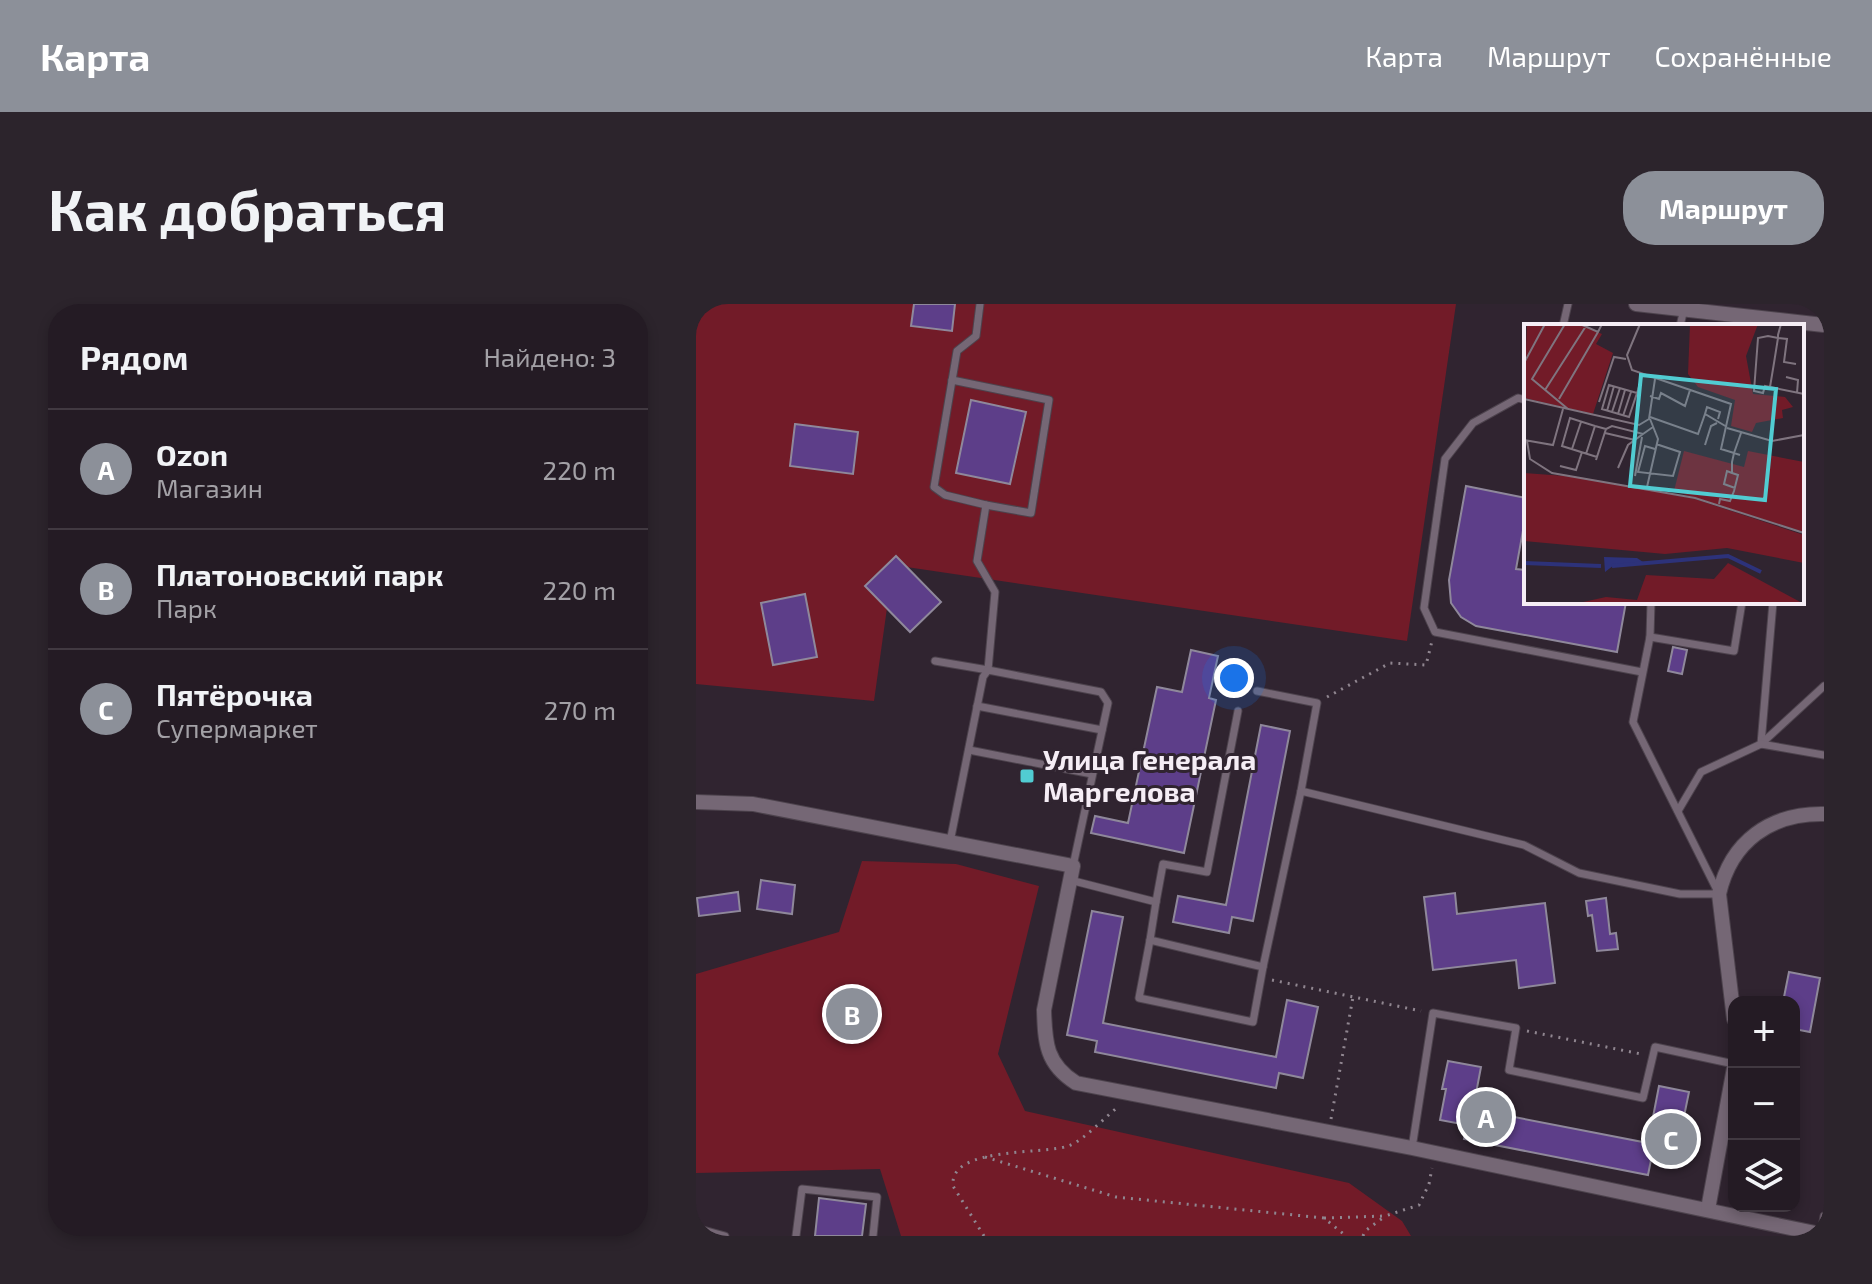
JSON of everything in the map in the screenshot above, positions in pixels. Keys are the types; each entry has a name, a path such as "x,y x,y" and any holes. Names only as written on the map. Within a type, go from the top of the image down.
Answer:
{"street":[{"path":"1636,304 1824,325"},
{"path":"696,802 753,804 950,842 1072,873 1044,1010 1050,1057 1061,1073 1076,1083 1412,1148 1822,1234"},
{"path":"1731,996 1719,894 1723,876 1750,838 1769,824 1798,814 1824,814"},
{"path":"1708,1209 1734,1068"}],"lane":[{"path":"952,380 1049,400 1031,513 945,495 934,487 952,380 957,351 976,336 980,304"},
{"path":"1563,324 1568,304"},
{"path":"1680,324 1684,309"},
{"path":"1524,400 1518,398 1473,423 1445,459 1424,608 1435,632 1642,672"},
{"path":"950,842 983,677 988,670 995,592 977,561 986,505"},
{"path":"1301,791 1524,845 1579,873 1680,894 1719,894 1633,722 1650,637 1651,604"},
{"path":"1650,637 1734,651 1742,604"},
{"path":"1761,744 1773,604"},
{"path":"935,661 1101,692 1108,703 1072,873 1156,902"},
{"path":"1678,811 1701,772 1761,744 1820,694 1824,686"},
{"path":"1238,711 1207,872 1163,864 1139,998 1253,1022 1317,703 1257,691"},
{"path":"977,706 1102,730"},
{"path":"1761,744 1824,755"},
{"path":"969,750 1092,774"},
{"path":"1150,940 1263,967"},
{"path":"1412,1148 1433,1013 1516,1028 1509,1070 1643,1098 1655,1047 1728,1065"},
{"path":"796,1236 802,1189 877,1197 873,1236"},
{"path":"1822,1234 1824,1216"},
{"path":"696,1228 725,1236"}],"path":[{"path":"1317,703 1390,663 1426,665 1435,632"},
{"path":"1261,978 1433,1013"},
{"path":"1329,1132 1353,997"},
{"path":"1516,1028 1653,1056"},
{"path":"984,1236 953,1186 952,1177 957,1168 985,1157 1070,1146 1125,1101 1127,1093"},
{"path":"985,1157 1116,1197 1324,1218 1385,1216 1419,1205 1429,1184 1434,1160"},
{"path":"1363,1236 1385,1216"},
{"path":"1324,1218 1346,1236"}],"shaded area":[{"path":"696,304 1456,304 1407,641 893,565 874,701 696,684"},
{"path":"862,861 956,864 1039,886 998,1054 1025,1111 1349,1183 1402,1221 1411,1236 901,1236 880,1169 696,1173 696,974 839,932"}],"building":[{"path":"914,304 955,304 952,331 911,326"},
{"path":"971,400 1026,412 1010,484 956,473"},
{"path":"795,424 858,432 853,474 790,466"},
{"path":"1466,486 1524,498 1524,525 1516,569 1524,570 1524,604 1626,604 1617,652 1476,626 1461,617 1451,603 1449,580"},
{"path":"896,556 941,602 910,632 865,586"},
{"path":"805,594 817,657 773,665 761,603"},
{"path":"1673,647 1687,650 1682,674 1668,671"},
{"path":"1191,650 1218,656 1209,698 1216,700 1184,853 1091,833 1095,816 1128,823 1157,687 1182,692"},
{"path":"1261,725 1290,731 1253,921 1232,917 1229,933 1173,922 1178,896 1226,905"},
{"path":"761,880 795,885 792,914 757,909"},
{"path":"738,892 740,911 699,916 697,898"},
{"path":"1455,893 1457,914 1545,903 1555,983 1519,988 1516,960 1433,970 1424,897"},
{"path":"1606,898 1610,934 1616,933 1618,949 1597,951 1592,915 1588,916 1586,901"},
{"path":"1092,911 1123,917 1103,1023 1276,1057 1287,1000 1318,1007 1303,1078 1279,1073 1276,1088 1095,1052 1097,1041 1067,1035"},
{"path":"1789,972 1820,978 1810,1032 1800,1030 1800,996 1784,996"},
{"path":"1448,1061 1481,1067 1473,1109 1648,1143 1659,1086 1689,1092 1680,1136 1676,1136 1670,1164 1651,1160 1648,1175 1464,1139 1467,1125 1440,1120"},
{"path":"819,1198 866,1204 862,1236 815,1236"}],"place":[{"name":"Улица Генерала Маргелова","path":"1027,776"},
{"name":"Платоновский парк","path":"852,1014"},
{"name":"Ozon","path":"1486,1117"},
{"name":"Пятёрочка","path":"1671,1139"}]}
